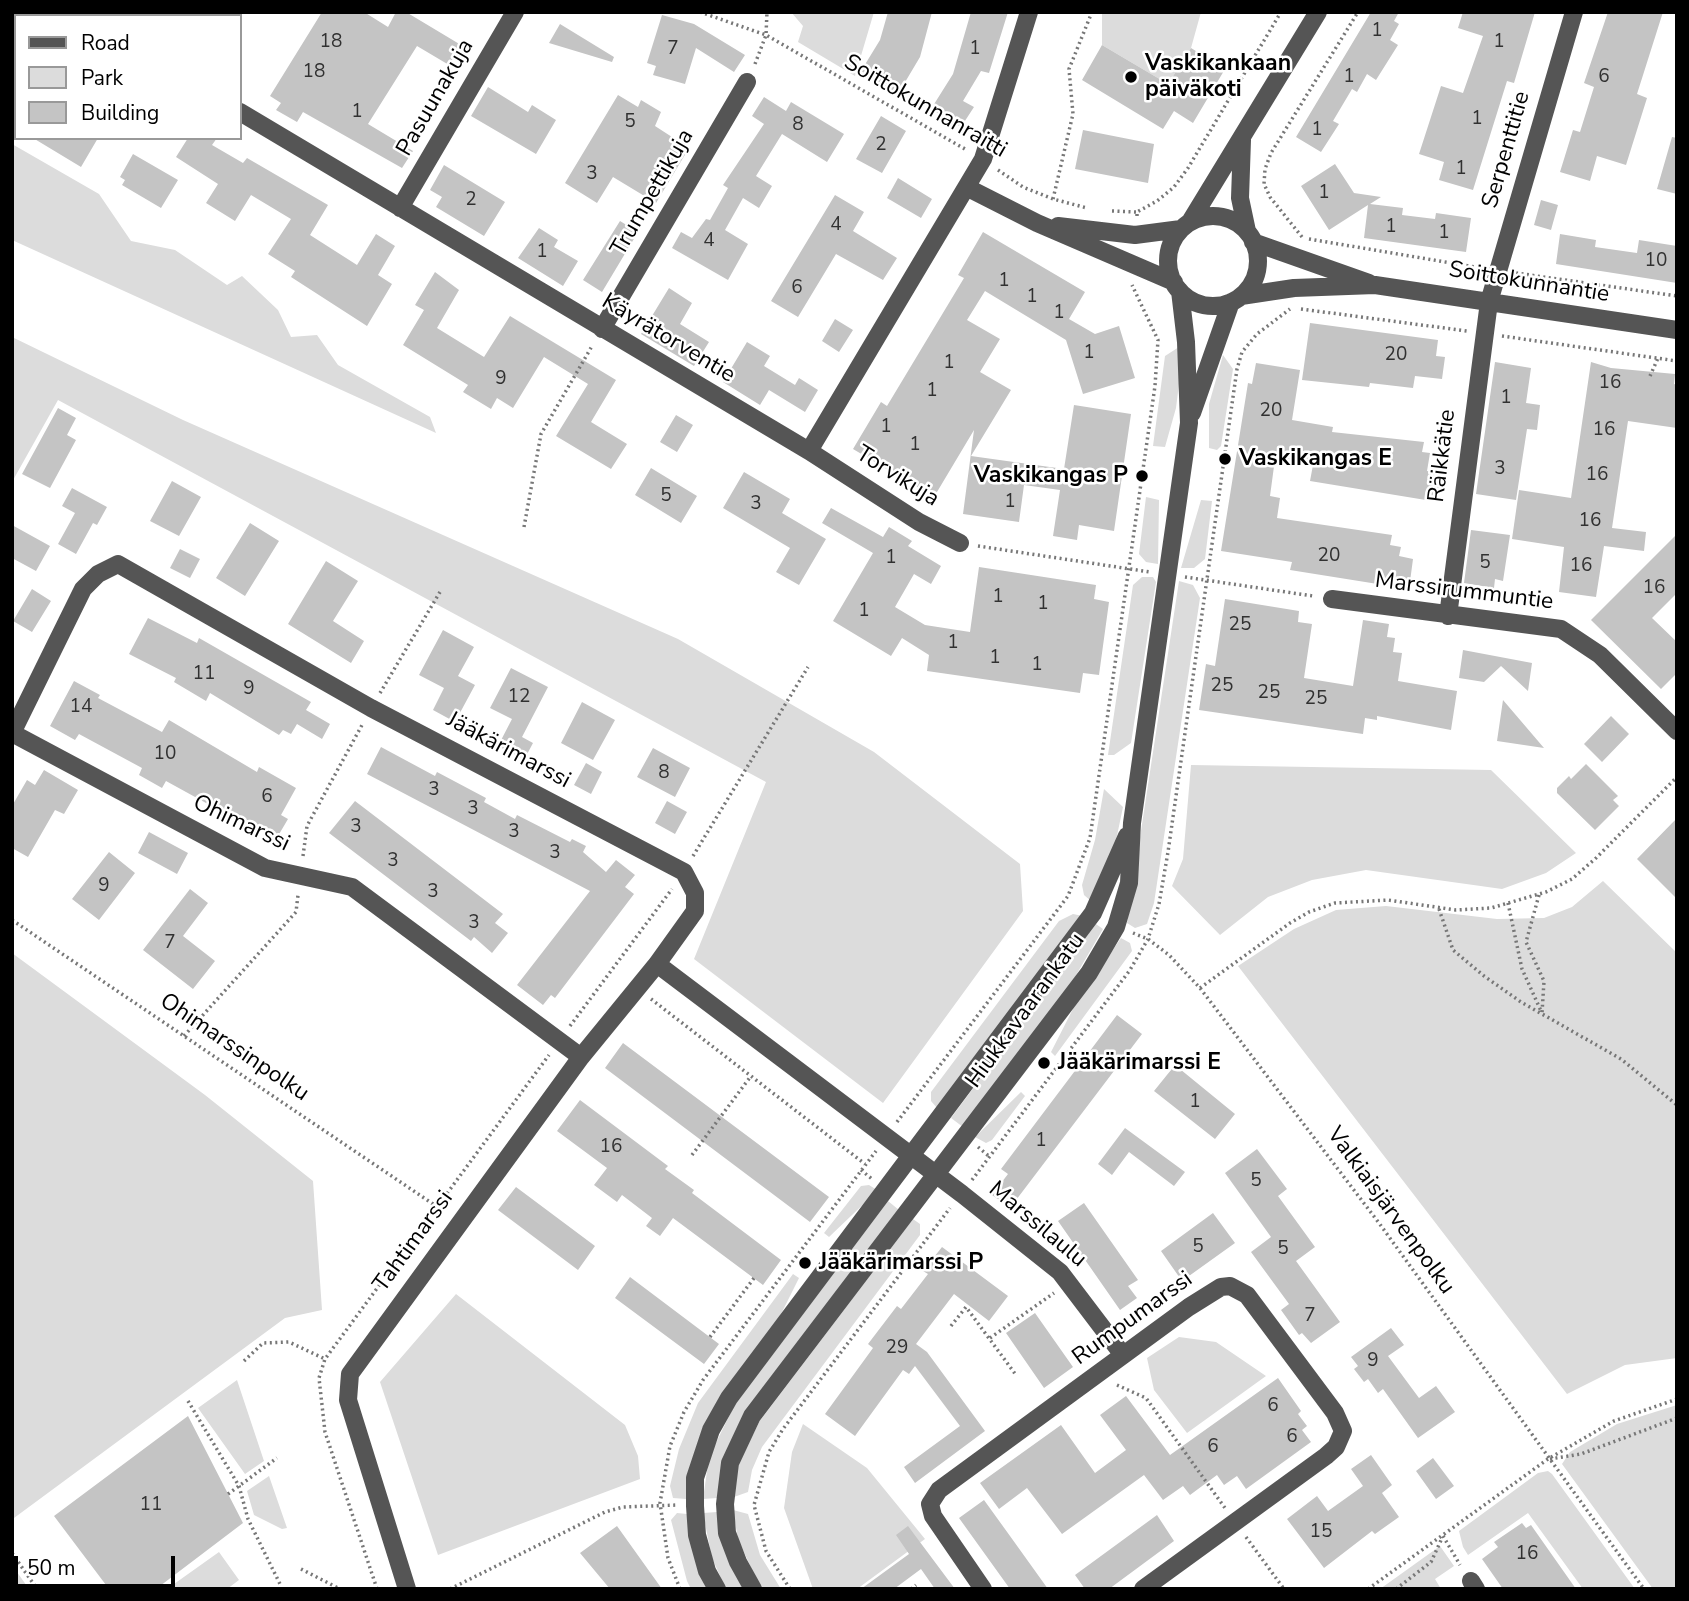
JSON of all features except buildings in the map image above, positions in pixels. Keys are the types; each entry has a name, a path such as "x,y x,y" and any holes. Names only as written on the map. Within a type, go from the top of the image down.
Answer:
{"street":[{"name":"Pasuunakuja","path":"400,208 515,12"},
{"path":"809,451 983,159 1029,12"},
{"path":"1177,287 1169,251 1242,140 1318,12"},
{"name":"Serpenttitie","path":"1489,302 1574,12"},
{"name":"Trumpettikuja","path":"602,329 747,82"},
{"name":"Käyrätorventie","path":"242,113 809,451"},
{"path":"968,188 1037,223 1131,262 1177,287 1188,298 1208,305 1236,299 1249,287 1257,266 1240,198 1242,140"},
{"path":"1037,223 1135,235 1185,226 1214,216 1237,223 1250,237"},
{"name":"Soittokunnantie","path":"1250,237 1375,285"},
{"name":"Soittokunnantie","path":"1236,299 1293,288 1375,285 1677,330"},
{"name":"Hiukkavaarankatu","path":"1177,287 1189,423"},
{"name":"Hiukkavaarankatu","path":"753,1589 738,1562 727,1533 726,1485 737,1443 752,1416 1089,973 1116,927 1129,883 1132,823 1189,423 1236,299"},
{"name":"Räikkätie","path":"1448,616 1489,302"},
{"name":"Torvikuja","path":"809,451 919,522 960,544"},
{"name":"Jääkärimarssi","path":"12,733 83,589 98,574 118,564 371,708 684,872 695,893 695,911 657,964"},
{"name":"Marssirummuntie","path":"1332,599 1448,616 1547,626 1573,635 1601,655 1677,731"},
{"name":"Ohimarssi","path":"12,733 265,868 352,887 581,1057"},
{"name":"Hiukkavaarankatu","path":"718,1589 707,1571 697,1535 695,1506 695,1478 711,1430 729,1398 1093,913 1132,823"},
{"path":"657,964 936,1175"},
{"name":"Tahtimarssi","path":"407,1589 348,1400 350,1374 581,1057 657,964"},
{"name":"Marssilaulu","path":"936,1175 1060,1272 1123,1355"},
{"name":"Rumpumarssi","path":"983,1589 933,1516 930,1504 934,1496 972,1464 1123,1355 1214,1291 1230,1286 1247,1295 1335,1413 1343,1431 1336,1447 1143,1589"}],"path":[{"name":"Soittokunnanraitti","path":"700,12 766,35 983,159 1023,187 1053,200 1096,210"},
{"path":"747,82 766,35 767,12"},
{"path":"1053,200 1073,114 1069,69 1092,12"},
{"path":"1110,211 1137,212 1174,187 1281,12"},
{"path":"1303,238 1270,197 1264,184 1265,169 1271,153 1358,12"},
{"path":"1135,235 1137,212"},
{"path":"680,1589 668,1558 660,1503 670,1446 703,1380 1068,896 1090,838 1155,386 1158,340 1135,295 1130,278 1131,262"},
{"path":"790,1589 766,1551 754,1505 769,1452 783,1429 1130,970 1147,939 1159,904 1168,852 1237,369 1242,352 1257,334 1293,308"},
{"path":"524,527 541,434 602,329"},
{"path":"1650,376 1658,358"},
{"path":"960,544 1129,570"},
{"path":"1207,581 1332,599"},
{"path":"184,1036 296,912 307,826 371,708 440,592"},
{"path":"754,752 808,667"},
{"path":"1200,988 1290,923 1335,903 1388,900 1456,910 1508,904 1539,894 1572,879 1677,777"},
{"path":"1539,894 1526,942 1544,981 1542,1013"},
{"path":"1068,896 1093,913"},
{"path":"1508,904 1522,968 1542,1013"},
{"path":"1439,907 1453,950 1521,1002 1621,1059 1677,1105"},
{"name":"Ohimarssinpolku","path":"12,920 436,1206"},
{"name":"Valkiaisjärvenpolku","path":"1116,927 1147,939 1169,955 1200,988 1379,1223 1644,1589"},
{"path":"611,970 865,1164"},
{"path":"692,1155 751,1076"},
{"path":"710,1337 754,1278"},
{"path":"1047,1284 1063,1303"},
{"path":"990,1338 1055,1292"},
{"path":"951,1326 966,1307 1016,1375"},
{"path":"244,1361 263,1343 289,1342 325,1360"},
{"path":"1094,1377 1100,1384 1132,1389 1146,1398 1284,1589"},
{"path":"1368,1589 1548,1459 1614,1420 1677,1399"},
{"path":"188,1401 239,1486 248,1519 280,1584"},
{"path":"1548,1459 1581,1454 1677,1418"},
{"path":"228,1494 277,1458"},
{"path":"450,1589 605,1512 660,1503"},
{"path":"1443,1536 1473,1585"},
{"path":"1396,1589 1431,1562 1443,1536"},
{"path":"12,1553 37,1589"},
{"path":"301,1569 340,1589"},
{"path":"911,1589 916,1585"}],"green space":[{"path":"12,12 48,12 14,14 12,132"},
{"path":"791,12 874,12 855,76 798,42 803,26"},
{"path":"1102,12 1201,12 1191,48 1168,84 1102,45"},
{"path":"12,144 99,194 131,241 175,250 227,285 242,276 278,310 291,337 317,335 338,365 430,417 436,433 12,240"},
{"path":"12,337 183,420 678,639 874,752 1020,864 1023,911 883,1103 694,959 766,782 58,400 12,482"},
{"path":"1179,347 1176,408 1165,447 1153,446 1165,356"},
{"path":"1223,355 1233,369 1221,446 1217,450 1209,448 1209,404"},
{"path":"1146,497 1159,500 1158,564 1146,562 1139,554"},
{"path":"1201,500 1212,501 1205,559 1194,568 1181,568"},
{"path":"1142,577 1153,577 1156,582 1131,743 1114,755 1108,755 1133,585"},
{"path":"1179,581 1193,585 1200,598 1154,903 1147,924 1135,928 1127,923"},
{"path":"1191,765 1491,770 1576,853 1546,873 1502,889 1366,870 1312,880 1268,897 1220,935 1172,886 1183,859"},
{"path":"1104,789 1123,807 1114,850 1092,902 1084,895 1082,885 1095,840"},
{"path":"1603,881 1677,953 1677,1358 1625,1365 1567,1394 1238,966 1294,929 1336,910 1386,906 1497,919 1544,918 1572,907"},
{"path":"1073,914 1083,916 937,1108 931,1101 931,1092 1059,921"},
{"path":"1096,924 1103,929 1072,982 963,1127 951,1118"},
{"path":"1121,938 1130,943 1132,951 1055,1056 1051,1052 1075,1005"},
{"path":"12,953 205,1095 313,1181 322,1310 285,1318 14,1518"},
{"path":"1021,1092 1025,1096 992,1140 986,1143 975,1137"},
{"path":"869,1185 877,1190 874,1194 829,1237 824,1233 861,1186"},
{"path":"888,1201 899,1210 747,1413 723,1462 717,1498 703,1499 709,1457 735,1404"},
{"path":"913,1219 920,1224 920,1235 762,1447 752,1470 748,1492 734,1497 738,1465 759,1422"},
{"path":"793,1274 799,1278 778,1320 723,1393 686,1499 673,1498 670,1486 679,1449 698,1403"},
{"path":"456,1294 625,1425 638,1456 640,1479 438,1555 380,1382"},
{"path":"1179,1337 1216,1342 1266,1376 1187,1433 1154,1390 1147,1358"},
{"path":"237,1380 264,1461 245,1474 198,1408"},
{"path":"1677,1405 1677,1589 1653,1589 1562,1464 1570,1452 1617,1424"},
{"path":"803,1424 867,1468 925,1539 857,1589 813,1589 784,1508 792,1452"},
{"path":"1548,1471 1635,1589 1583,1589 1528,1513 1468,1555 1459,1531 1538,1473"},
{"path":"269,1476 287,1528 282,1529 254,1515 247,1491"},
{"path":"733,1510 748,1514 760,1555 781,1589 762,1589 758,1583 738,1539"},
{"path":"717,1512 744,1589 726,1589 712,1558 703,1513"},
{"path":"677,1513 687,1514 708,1589 691,1589 687,1581 671,1520"},
{"path":"1440,1546 1454,1566 1435,1579 1441,1589 1380,1589"},
{"path":"219,1552 239,1580 227,1589 167,1589"},
{"path":"12,1565 29,1589 12,1589"}],"place":[{"name":"Vaskikankaan päiväkoti","path":"1131,77"},
{"name":"Vaskikangas E","path":"1225,459"},
{"name":"Vaskikangas P","path":"1142,476"},
{"name":"Jääkärimarssi E","path":"1044,1063"},
{"name":"Jääkärimarssi P","path":"805,1263"}]}
